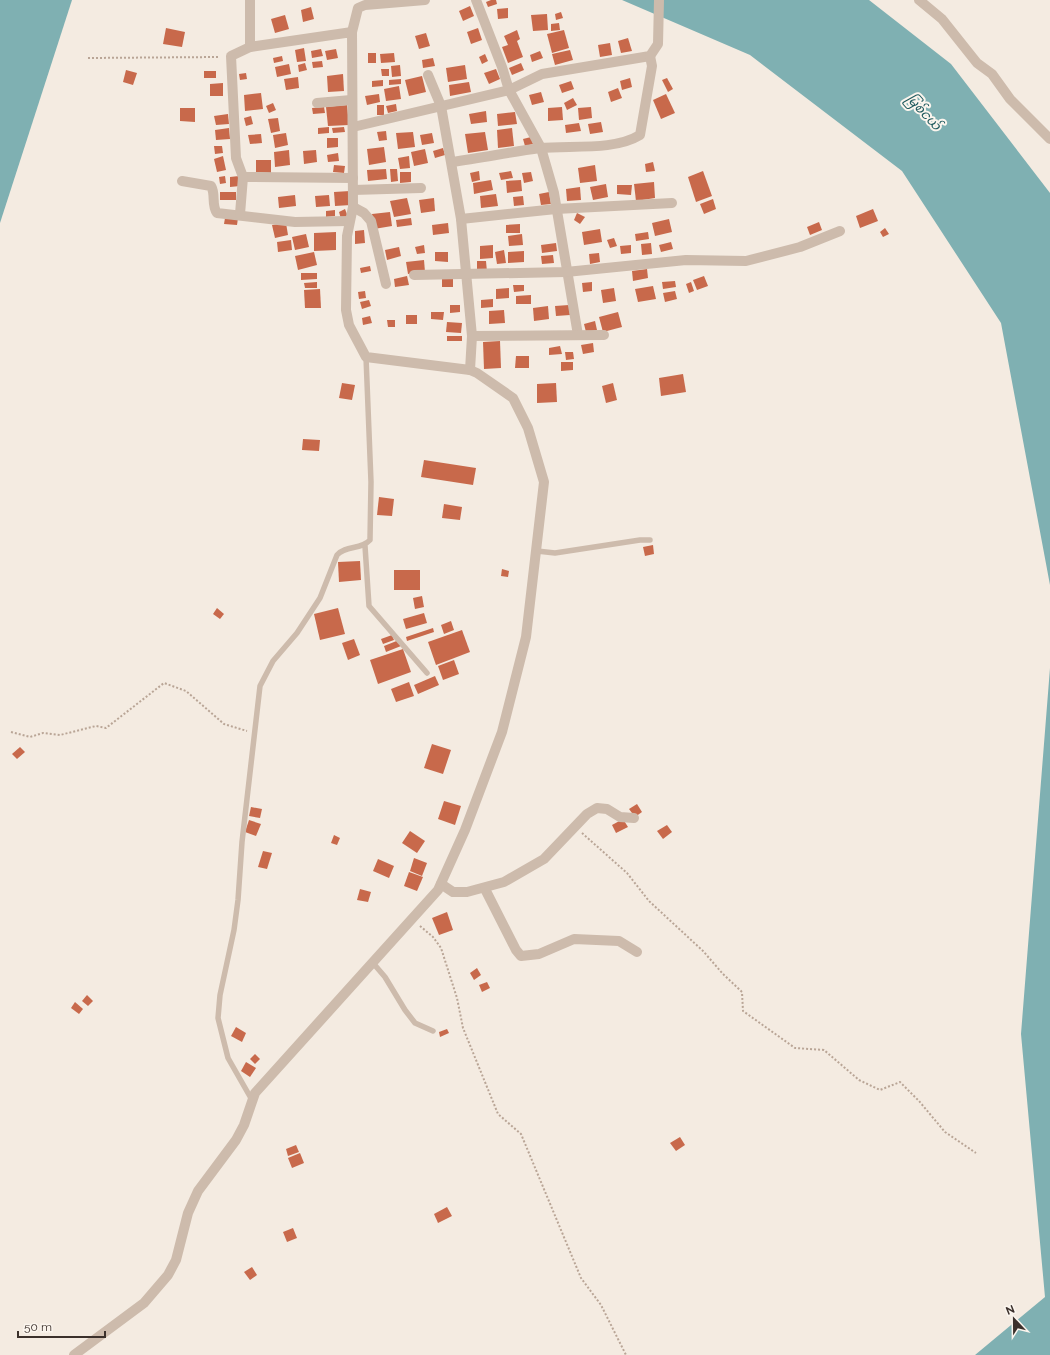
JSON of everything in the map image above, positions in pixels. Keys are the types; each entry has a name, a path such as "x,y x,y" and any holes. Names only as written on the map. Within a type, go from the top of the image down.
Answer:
{"street":[{"path":"74,1355 144,1303 168,1275 176,1260 188,1213 198,1191 236,1140 244,1125 255,1093 416,915 441,884 465,830 502,732 526,637 544,482 528,428 513,398 477,373 470,370 366,357 350,325 346,310 348,221 353,207 353,127 351,100 352,32 358,8 365,4 426,0"},
{"path":"476,0 502,67 508,90 541,148 556,210 578,335"},
{"path":"452,162 541,148 620,144 628,142 640,135 652,66 650,56 658,44 659,0"},
{"path":"919,0 942,19 977,63 992,74 1007,96 1050,139"},
{"path":"249,3 250,47"},
{"path":"240,214 243,177 236,158 231,56 250,47 352,32"},
{"path":"353,127 508,90 542,74 650,56"},
{"path":"428,75 442,106 461,219 468,275 472,336 470,370"},
{"path":"317,102 351,100"},
{"path":"243,177 353,178"},
{"path":"182,181 211,186 214,191 215,210 217,213 240,214 296,222 348,221"},
{"path":"353,190 421,188"},
{"path":"461,219 556,210 672,203"},
{"path":"353,207 364,213 371,221 386,284"},
{"path":"414,275 566,272 686,260 737,261 757,259 790,248 800,247 840,231"},
{"path":"472,336 604,334"},
{"path":"441,884 453,892 467,892 484,889 504,882 544,859 587,814 597,808 607,809 620,817 634,818"},
{"path":"484,889 516,950 521,956 540,954 574,940 586,939 619,941 637,952"}],"lane":[{"path":"252,1100 228,1058 218,1018 220,995 235,923 242,842 256,734 260,686 268,670 297,633 320,598 337,555 341,551 365,546 370,540 372,532 366,357"},
{"path":"537,551 555,553 640,540 650,540"},
{"path":"365,546 369,606 427,673"},
{"path":"373,963 385,977 405,1010 415,1023 433,1032"}],"path":[{"path":"88,58 231,56"},
{"path":"11,732 30,737 43,734 60,734 96,726 106,728 164,683 186,691 224,724 256,734"},
{"path":"575,827 627,873 649,901 703,950 723,974 742,992 743,1011 796,1048 824,1050 860,1080 880,1090 900,1082 920,1101 945,1132 976,1153"},
{"path":"416,915 421,927 433,937 441,948 457,998 463,1028 498,1114 521,1134 538,1169 581,1278 601,1306 626,1355"}],"water":[{"path":"0,0 72,0 0,223"},
{"name":"မြစ်ငယ်","path":"622,0 869,0 951,64 1050,193 1050,585 1001,323 902,171 750,55"},
{"path":"1050,668 1050,1355 975,1355 1045,1297 1021,1034"}],"building":[{"path":"496,0 497,4 488,7 486,2"},
{"path":"470,6 474,16 463,21 459,11"},
{"path":"311,7 314,19 303,22 301,10"},
{"path":"508,8 508,18 498,19 497,9"},
{"path":"561,12 563,18 556,20 555,14"},
{"path":"547,14 548,30 533,31 531,15"},
{"path":"285,15 289,29 275,33 271,19"},
{"path":"559,23 560,30 551,31 551,24"},
{"path":"166,28 185,32 182,47 163,44"},
{"path":"478,28 482,40 471,44 467,32"},
{"path":"517,30 520,39 517,41 523,57 508,63 502,47 508,45 504,36"},
{"path":"564,30 569,48 552,53 547,34"},
{"path":"426,33 430,46 419,49 415,36"},
{"path":"628,38 632,51 621,53 618,41"},
{"path":"610,43 612,55 600,57 598,45"},
{"path":"304,48 306,61 297,62 295,50"},
{"path":"321,49 323,56 312,58 311,51"},
{"path":"336,49 338,58 327,60 325,51"},
{"path":"570,50 573,60 555,65 552,54"},
{"path":"540,51 543,58 532,62 530,55"},
{"path":"368,53 376,53 376,63 368,63"},
{"path":"394,53 395,62 381,63 380,54"},
{"path":"485,54 488,61 482,64 479,57"},
{"path":"282,56 283,61 274,63 273,58"},
{"path":"433,58 435,66 423,68 422,60"},
{"path":"322,61 323,67 313,68 312,62"},
{"path":"305,63 307,70 299,72 298,65"},
{"path":"521,63 524,70 512,75 509,68"},
{"path":"289,64 291,74 277,77 275,67"},
{"path":"400,65 401,76 392,77 391,66"},
{"path":"465,65 467,79 448,82 446,68"},
{"path":"381,69 389,69 389,76 382,76"},
{"path":"496,69 500,79 489,84 484,73"},
{"path":"126,70 137,73 133,85 123,82"},
{"path":"204,71 216,71 216,78 204,78"},
{"path":"246,73 247,79 240,80 239,74"},
{"path":"343,74 344,91 328,92 327,76"},
{"path":"422,76 426,92 409,96 405,80"},
{"path":"298,77 299,88 286,90 284,79"},
{"path":"630,78 632,87 622,90 620,81"},
{"path":"667,78 673,89 668,92 662,80"},
{"path":"401,79 401,84 389,85 389,80"},
{"path":"383,80 383,86 372,87 372,81"},
{"path":"571,81 574,89 562,93 559,85"},
{"path":"469,82 471,92 450,96 449,85"},
{"path":"223,83 223,96 210,96 210,84"},
{"path":"399,86 401,99 386,101 384,89"},
{"path":"618,88 622,98 611,102 608,92"},
{"path":"541,92 544,102 532,105 529,95"},
{"path":"261,93 263,109 245,111 244,95"},
{"path":"379,94 380,102 367,105 365,96"},
{"path":"666,94 675,113 661,119 653,100"},
{"path":"573,98 577,105 567,110 564,103"},
{"path":"273,103 276,110 269,113 266,106"},
{"path":"396,104 397,111 388,113 386,106"},
{"path":"347,105 349,125 328,126 326,107"},
{"path":"377,105 384,105 384,115 377,115"},
{"path":"324,107 325,113 313,114 312,108"},
{"path":"562,107 563,120 548,121 548,108"},
{"path":"591,107 592,118 579,120 578,108"},
{"path":"180,108 195,108 195,122 180,121"},
{"path":"486,111 487,122 471,124 469,114"},
{"path":"515,112 517,124 498,126 497,114"},
{"path":"228,114 229,124 216,125 214,116"},
{"path":"251,116 253,124 246,126 244,118"},
{"path":"278,118 280,131 271,133 268,119"},
{"path":"601,122 603,132 590,134 588,124"},
{"path":"579,123 581,131 566,133 565,125"},
{"path":"329,127 329,133 318,134 318,128"},
{"path":"344,127 345,132 333,133 332,128"},
{"path":"229,128 230,139 216,140 215,130"},
{"path":"512,128 514,146 498,148 497,130"},
{"path":"386,131 387,140 379,141 377,132"},
{"path":"413,132 415,147 398,149 396,133"},
{"path":"485,132 488,150 468,153 465,134"},
{"path":"286,133 288,145 275,148 273,135"},
{"path":"432,133 434,143 422,145 420,135"},
{"path":"261,134 262,143 250,144 248,135"},
{"path":"531,137 533,144 525,146 523,139"},
{"path":"327,138 338,138 338,147 327,148"},
{"path":"214,146 222,146 223,153 215,154"},
{"path":"384,147 386,162 369,165 367,149"},
{"path":"443,148 445,155 435,158 433,151"},
{"path":"425,149 428,163 414,166 411,152"},
{"path":"289,150 290,165 275,167 274,152"},
{"path":"316,150 317,162 304,164 303,151"},
{"path":"338,153 339,161 328,162 327,155"},
{"path":"223,156 226,170 217,172 214,159"},
{"path":"409,156 410,168 400,169 398,158"},
{"path":"256,160 271,160 271,173 256,172"},
{"path":"653,162 655,171 646,172 645,164"},
{"path":"334,165 345,166 344,173 333,172"},
{"path":"595,165 597,181 580,183 578,168"},
{"path":"386,169 387,179 368,181 367,170"},
{"path":"390,169 397,169 398,181 391,182"},
{"path":"479,171 480,180 472,182 470,173"},
{"path":"511,171 513,178 501,180 499,173"},
{"path":"703,171 712,196 696,202 688,177"},
{"path":"400,172 411,172 411,182 400,183"},
{"path":"531,172 533,181 524,183 522,173"},
{"path":"225,176 226,183 220,184 219,177"},
{"path":"239,176 240,186 230,187 230,177"},
{"path":"491,180 493,190 474,194 473,183"},
{"path":"521,180 522,191 507,193 506,181"},
{"path":"654,182 655,198 636,201 634,184"},
{"path":"606,184 608,197 593,200 590,187"},
{"path":"617,185 632,185 631,195 617,194"},
{"path":"580,187 581,200 567,201 566,189"},
{"path":"350,191 351,205 335,206 334,192"},
{"path":"220,192 236,192 236,200 220,200"},
{"path":"549,192 551,204 541,205 539,194"},
{"path":"496,194 498,206 481,208 480,196"},
{"path":"295,195 296,206 279,208 278,197"},
{"path":"329,195 330,206 316,207 315,196"},
{"path":"523,196 524,205 514,206 513,197"},
{"path":"407,198 411,214 394,217 390,201"},
{"path":"434,198 435,211 421,213 419,200"},
{"path":"713,199 716,209 704,214 700,204"},
{"path":"345,209 348,217 341,219 339,212"},
{"path":"873,209 878,221 860,228 856,216"},
{"path":"335,210 335,216 326,217 326,211"},
{"path":"390,212 392,226 374,229 372,214"},
{"path":"577,213 585,217 580,224 574,220"},
{"path":"225,218 238,218 237,225 224,224"},
{"path":"411,218 412,225 397,227 396,220"},
{"path":"669,219 672,232 655,236 652,223"},
{"path":"819,222 822,230 810,235 807,227"},
{"path":"286,223 288,235 275,238 272,225"},
{"path":"448,223 449,233 433,235 432,225"},
{"path":"520,224 520,233 506,233 506,225"},
{"path":"885,228 889,234 883,237 880,232"},
{"path":"600,229 602,242 584,245 582,232"},
{"path":"364,230 365,243 355,244 355,231"},
{"path":"336,232 336,250 314,251 314,233"},
{"path":"648,232 649,239 636,241 635,234"},
{"path":"306,234 309,247 295,250 292,237"},
{"path":"522,234 523,245 509,246 508,236"},
{"path":"614,238 617,246 610,248 607,240"},
{"path":"291,240 292,250 278,252 277,242"},
{"path":"671,242 673,249 661,252 659,245"},
{"path":"556,243 557,251 542,253 541,245"},
{"path":"651,243 652,254 642,255 641,244"},
{"path":"424,245 425,253 417,254 415,247"},
{"path":"493,245 493,258 480,259 480,246"},
{"path":"631,245 631,253 621,254 620,246"},
{"path":"399,247 401,256 387,260 385,250"},
{"path":"504,250 506,263 497,264 495,252"},
{"path":"524,251 524,262 508,263 508,252"},
{"path":"314,252 317,265 298,270 295,256"},
{"path":"435,252 448,252 448,262 435,261"},
{"path":"599,253 600,262 590,264 589,254"},
{"path":"553,255 554,263 542,264 541,256"},
{"path":"424,260 425,272 408,274 406,262"},
{"path":"477,261 486,261 487,272 477,272"},
{"path":"370,266 371,271 361,273 360,268"},
{"path":"647,269 648,278 633,281 632,271"},
{"path":"301,273 317,273 317,279 301,280"},
{"path":"407,276 409,285 395,287 394,279"},
{"path":"704,276 708,286 697,290 693,280"},
{"path":"453,278 453,287 442,287 442,279"},
{"path":"675,281 676,287 663,289 662,282"},
{"path":"317,282 317,288 305,288 304,283"},
{"path":"592,282 592,291 583,292 582,283"},
{"path":"691,282 694,291 689,293 686,284"},
{"path":"513,285 524,285 524,291 514,292"},
{"path":"653,286 656,299 638,302 635,289"},
{"path":"509,288 509,298 496,299 496,289"},
{"path":"614,288 616,301 603,303 601,290"},
{"path":"320,289 321,308 305,308 304,290"},
{"path":"365,291 366,298 359,299 358,292"},
{"path":"675,291 677,299 665,302 663,293"},
{"path":"531,295 531,304 516,304 516,296"},
{"path":"493,299 493,307 481,308 481,300"},
{"path":"369,300 371,306 362,309 360,302"},
{"path":"450,305 460,305 460,312 450,313"},
{"path":"569,305 570,315 556,316 555,306"},
{"path":"548,306 549,319 534,321 533,308"},
{"path":"504,310 505,323 489,324 489,311"},
{"path":"431,312 444,312 443,320 431,319"},
{"path":"618,312 622,327 603,332 599,317"},
{"path":"406,315 417,315 417,324 406,324"},
{"path":"370,316 372,323 363,325 362,318"},
{"path":"387,320 395,320 395,327 388,327"},
{"path":"595,321 597,330 586,332 584,324"},
{"path":"447,322 462,323 461,333 446,332"},
{"path":"447,336 462,336 462,341 447,341"},
{"path":"500,341 501,368 484,369 483,342"},
{"path":"593,343 594,352 583,354 581,345"},
{"path":"560,346 562,354 549,355 549,348"},
{"path":"565,352 573,352 574,359 566,360"},
{"path":"516,356 529,356 529,368 515,368"},
{"path":"561,362 573,362 573,370 561,371"},
{"path":"683,374 686,392 661,396 659,378"},
{"path":"342,383 355,385 352,400 339,398"},
{"path":"556,383 557,402 537,403 537,384"},
{"path":"613,383 617,400 606,403 602,386"},
{"path":"303,439 320,440 319,451 302,450"},
{"path":"424,460 476,468 473,485 421,477"},
{"path":"379,497 394,499 392,516 377,515"},
{"path":"444,504 462,507 460,520 442,518"},
{"path":"653,545 654,554 645,556 643,547"},
{"path":"360,561 361,580 339,582 338,562"},
{"path":"502,569 509,571 508,577 501,576"},
{"path":"394,570 420,570 420,590 394,590"},
{"path":"422,596 424,607 415,609 413,598"},
{"path":"217,608 224,614 220,619 213,614"},
{"path":"338,608 345,634 320,640 314,614"},
{"path":"424,613 427,623 406,629 403,619"},
{"path":"451,621 454,630 444,634 441,625"},
{"path":"433,628 434,632 407,641 406,637"},
{"path":"462,630 470,652 436,665 428,642"},
{"path":"392,635 394,640 383,644 381,639"},
{"path":"354,639 360,655 348,660 342,643"},
{"path":"399,640 401,646 386,652 384,646"},
{"path":"403,649 411,672 378,684 370,660"},
{"path":"454,660 459,674 443,680 438,666"},
{"path":"435,676 439,685 418,694 414,685"},
{"path":"409,682 414,696 396,702 391,689"},
{"path":"432,744 451,750 443,774 424,768"},
{"path":"20,747 25,752 17,759 12,754"},
{"path":"444,801 461,806 455,825 438,819"},
{"path":"637,804 642,812 635,817 629,809"},
{"path":"251,807 262,809 260,818 249,816"},
{"path":"623,819 628,827 616,833 612,825"},
{"path":"249,820 261,824 256,836 245,832"},
{"path":"667,825 672,832 663,839 657,831"},
{"path":"410,831 425,841 417,853 402,843"},
{"path":"334,835 340,838 337,845 331,843"},
{"path":"263,851 272,853 267,869 258,867"},
{"path":"414,858 427,863 422,876 410,871"},
{"path":"378,859 394,866 389,878 373,871"},
{"path":"409,872 423,877 417,891 404,886"},
{"path":"360,889 371,892 368,902 357,900"},
{"path":"447,912 453,930 439,935 432,918"},
{"path":"477,968 481,975 474,980 470,973"},
{"path":"487,982 490,988 482,992 479,985"},
{"path":"87,995 93,1001 88,1006 82,1001"},
{"path":"75,1002 83,1009 79,1014 71,1008"},
{"path":"236,1027 246,1033 242,1042 231,1036"},
{"path":"447,1029 449,1033 440,1037 439,1032"},
{"path":"255,1054 260,1059 255,1064 250,1059"},
{"path":"246,1062 256,1068 250,1077 241,1071"},
{"path":"680,1137 685,1145 676,1151 670,1143"},
{"path":"296,1145 299,1152 288,1156 286,1149"},
{"path":"300,1153 304,1163 292,1168 288,1158"},
{"path":"447,1207 452,1216 438,1223 434,1214"},
{"path":"293,1228 297,1238 287,1242 283,1232"},
{"path":"252,1267 257,1275 250,1280 244,1272"}]}
